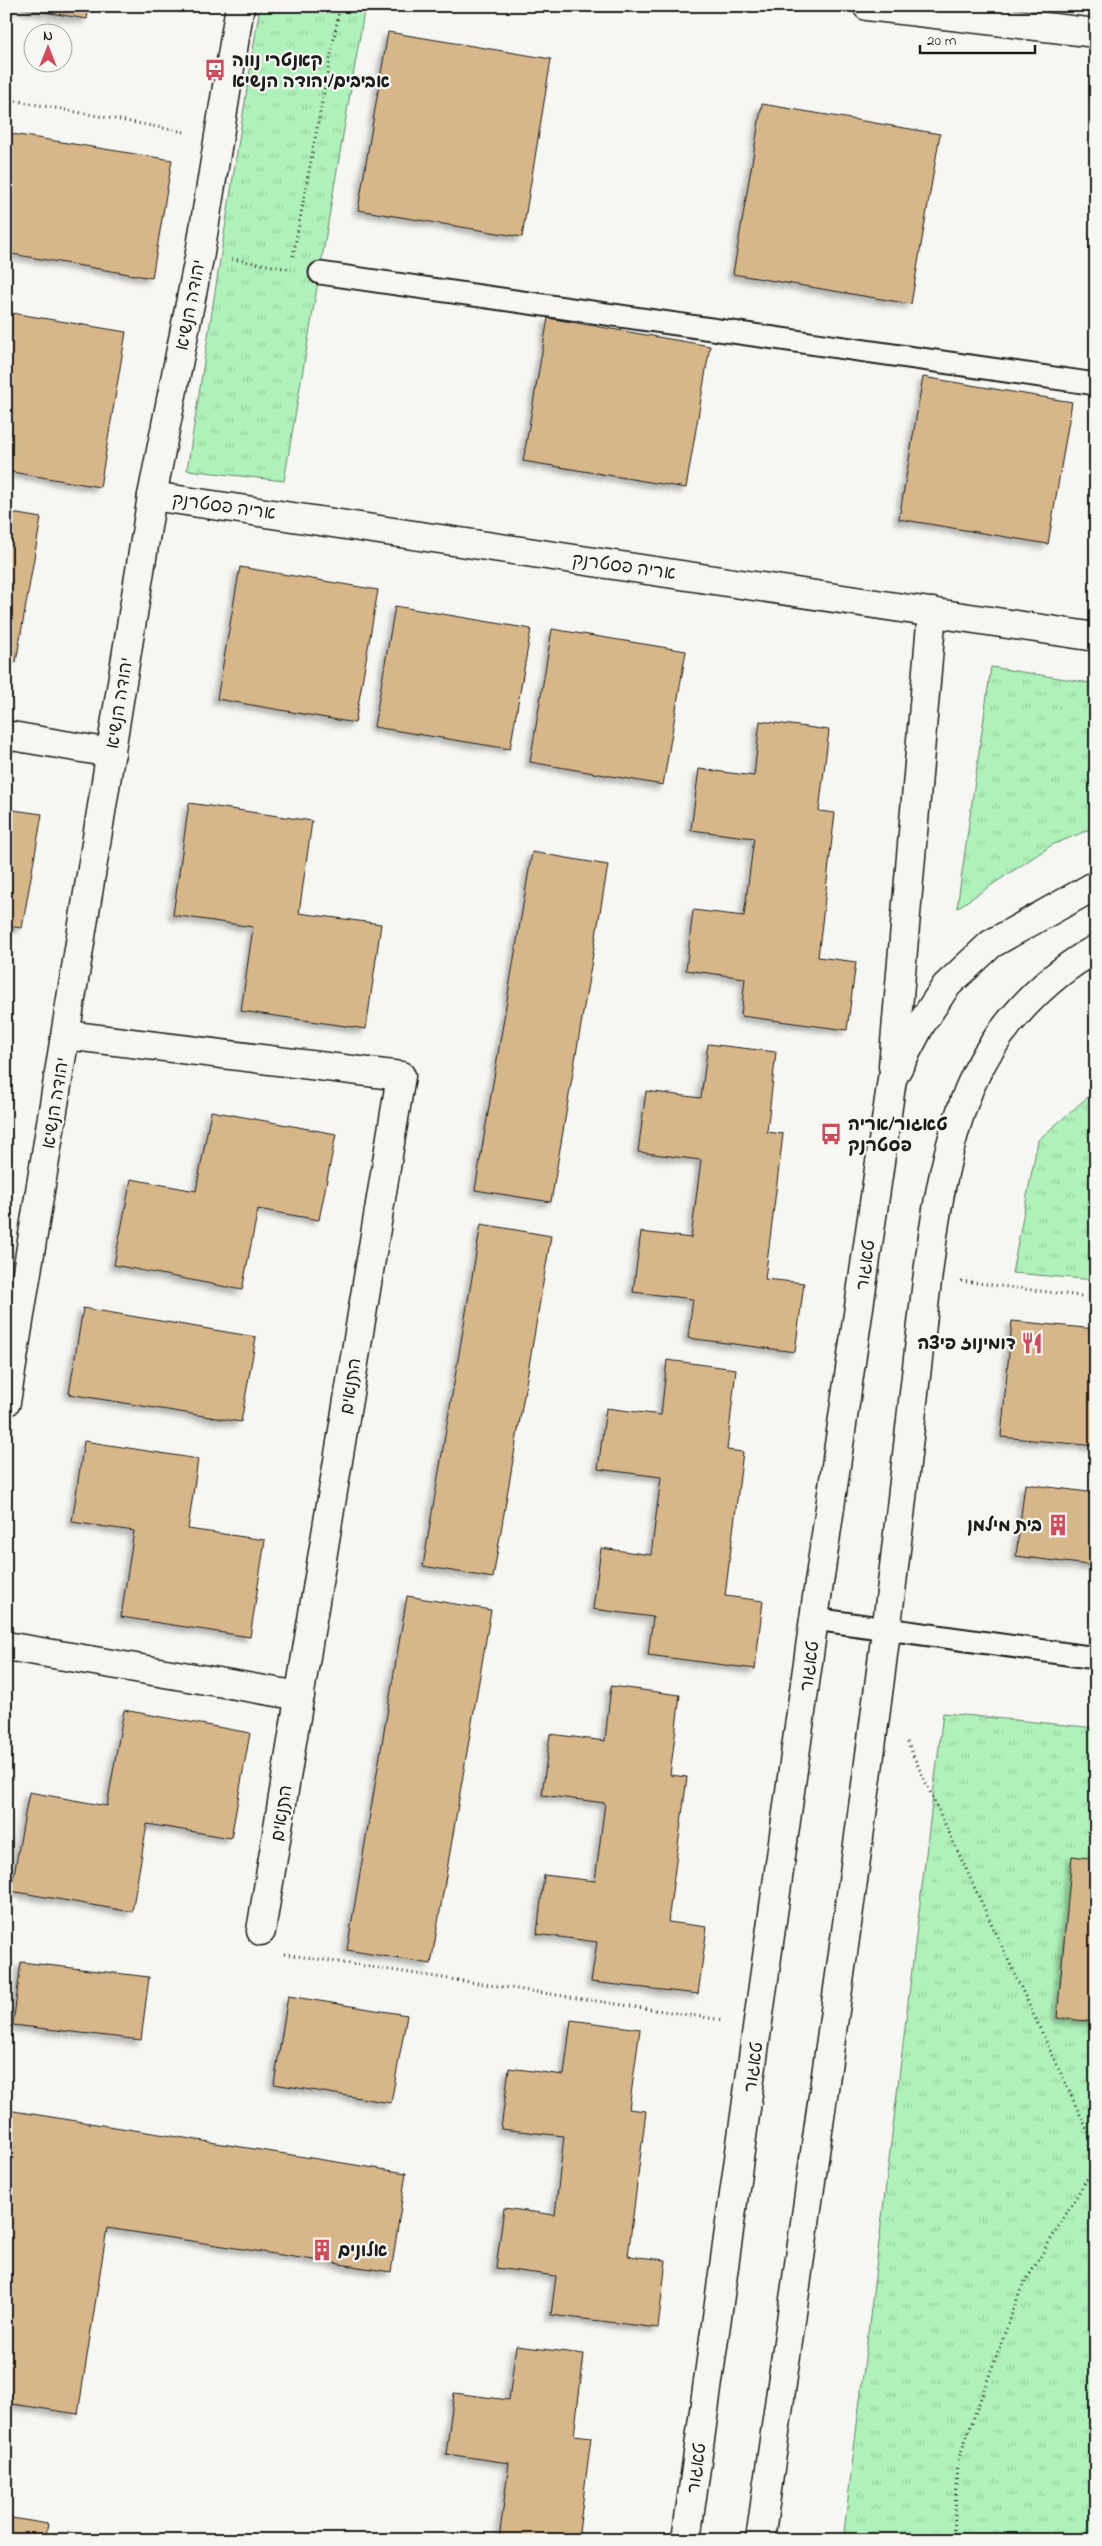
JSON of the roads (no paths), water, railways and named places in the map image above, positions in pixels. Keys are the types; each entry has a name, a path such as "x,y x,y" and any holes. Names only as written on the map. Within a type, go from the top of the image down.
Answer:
{"street":[{"name":"יהודה הנשיא","path":"6,1402 152,496 200,252 240,6"},
{"path":"867,6 1096,33"},
{"name":"אריה פסטרנק","path":"152,496 1096,637"},
{"path":"892,1080 932,612"},
{"path":"6,735 111,753"},
{"name":"טאגור","path":"686,2540 892,1080 921,1024 946,986 991,944 1096,885"},
{"path":"760,2540 886,1630 928,1277 950,1143 970,1086 990,1049 1026,1002 1084,955 1096,949"},
{"name":"התנאים","path":"66,1035 401,1076 261,1931"},
{"path":"6,1646 300,1696"}],"lane":[{"path":"320,273 1096,384"},
{"path":"815,1619 1096,1658"}],"place":[{"name":"קאנטרי נווה אביבים/יהודה הנשיא","path":"215,70"},
{"name":"טאגור/אריה פסטרנק","path":"831,1134"},
{"name":"דומינוז פיצה","path":"1032,1343"},
{"name":"בית מילמן","path":"1058,1525"},
{"name":"אלונים","path":"322,2250"}]}
